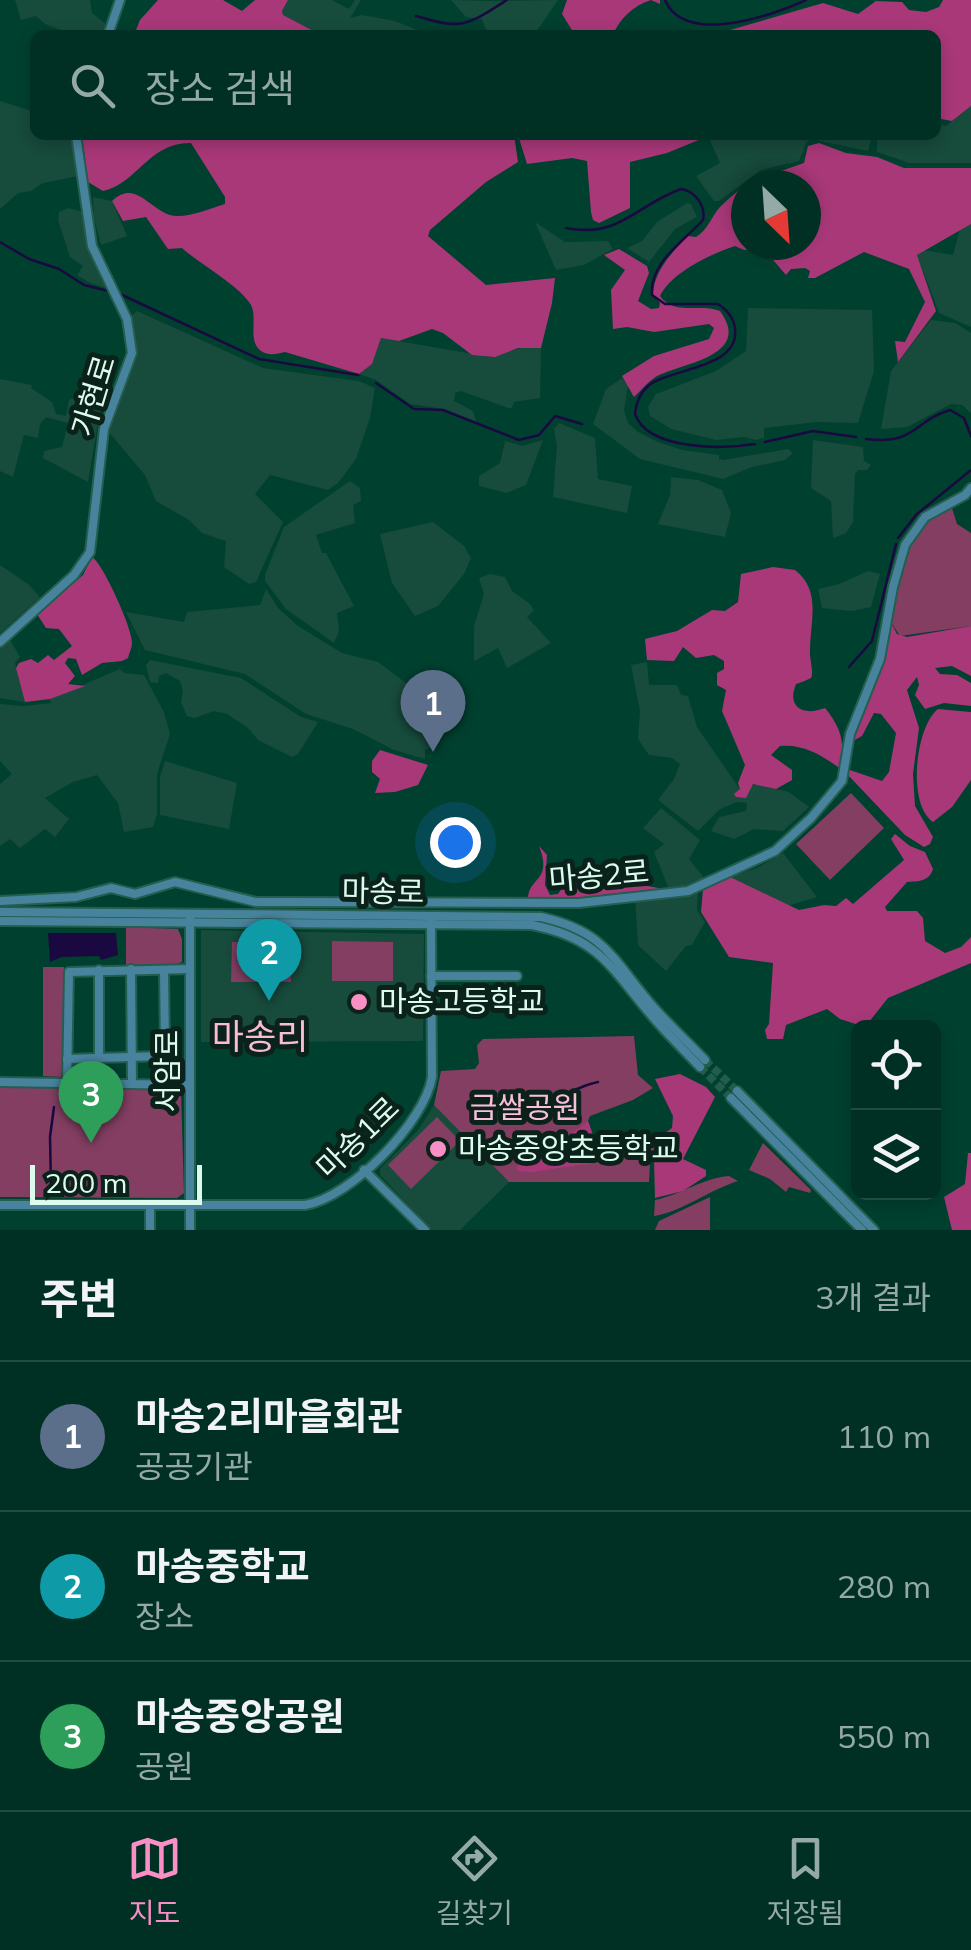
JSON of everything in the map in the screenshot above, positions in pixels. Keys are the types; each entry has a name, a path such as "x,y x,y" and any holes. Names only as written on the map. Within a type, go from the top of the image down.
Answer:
{"street":[{"path":"110,30 120,0"},
{"name":"가현로","path":"0,642 74,575 90,552 104,429 132,353 128,320 92,246 77,140"},
{"name":"마송2로","path":"0,902 76,897 110,888 134,894 175,882 256,902 576,904 677,893 749,865 783,845 840,786 850,734 880,659 892,587 905,545 925,517 968,491"},
{"path":"0,902 5,917"},
{"name":"마송1로","path":"0,1205 317,1204 343,1190 407,1128 426,1100 432,1077 432,903"},
{"name":"마송로","path":"5,917 431,920 532,925 579,938 600,954 655,1020 703,1064"},
{"name":"서암로","path":"190,917 190,1230"},
{"path":"131,969 132,1084"},
{"path":"67,1083 68,975 76,970 190,969"},
{"path":"99,970 99,1060"},
{"path":"67,1060 155,1058 164,1052 164,970"},
{"path":"431,976 517,976"},
{"path":"0,1082 190,1085"},
{"path":"862,1230 734,1095 874,1230"},
{"path":"364,1170 425,1230"},
{"path":"150,1206 150,1230"}],"shaded area":[{"path":"15,0 90,0 92,13 107,25 105,30 61,30 36,16 21,20"},
{"path":"158,0 223,0 242,11 255,0 288,0 283,15 312,30 136,30"},
{"path":"288,0 332,0 349,9 355,0 361,0 350,18 362,15 417,30 312,30 282,11"},
{"path":"451,0 558,0 537,30 486,30 482,19 466,17"},
{"path":"567,0 651,0 628,13 616,30 572,30 562,14"},
{"path":"943,0 971,0 971,106 952,121 941,119 941,30 730,30 823,3 858,14 876,1 902,2 909,10 926,12 939,7"},
{"path":"0,101 30,110 30,140 73,140 78,176 18,193 0,209"},
{"path":"971,106 971,163 909,163 877,152 877,140 941,140 941,125 946,126"},
{"path":"83,140 515,140 518,162 486,182 430,230 428,236 486,285 555,278 541,348 518,348 495,357 472,355 432,329 399,341 381,338 372,364 359,374 285,352 264,353 255,342 253,311 246,298 182,248 168,249 146,217 123,221 112,201 129,193 176,216 225,204 225,197 191,143 164,149 115,187 103,191 88,182"},
{"path":"520,140 699,140 630,162 630,208 599,223 593,220 591,212 587,161 572,158 527,164"},
{"path":"710,140 810,140 799,161 761,170 731,170 731,192 719,201 714,201 696,176 720,163"},
{"path":"816,140 871,140 868,151"},
{"path":"819,143 904,168 971,168 971,224 917,255 936,311 898,362 895,341 905,342 925,302 909,269 864,252 808,278 810,271 805,268 791,269 786,275 773,260 821,260 821,170 784,170 804,163 808,146"},
{"path":"93,197 112,201 127,236 101,245"},
{"path":"731,197 731,248 683,272 660,296 672,306 720,311 728,326 728,338 710,356 657,376 634,397 622,376 654,356 709,339 714,328 709,324 654,332 627,327 613,329 611,290 625,270 604,255 619,249 647,266 649,273 638,301 651,309 659,308 653,294 665,262 688,236 700,234"},
{"path":"687,203 697,217 675,229 649,262 627,248 642,241 657,222"},
{"path":"68,208 84,212 88,246 106,288 77,275 83,266 70,257 58,220 59,212"},
{"path":"535,222 565,242 608,241 613,249 584,265 556,270"},
{"path":"971,224 971,327 939,313 917,255 923,250 953,255 960,229"},
{"path":"748,308 872,310 874,371 858,423 817,422 764,428 764,438 756,440 716,440 671,429 650,416 648,407 656,394 716,371 746,351"},
{"path":"137,311 263,368 359,381 375,388 356,459 338,483 328,490 270,475 255,494 283,522 256,582 249,584 224,567 226,541 202,533 189,520 156,501 145,475 108,431 135,358 136,339 130,317"},
{"path":"931,320 955,323 971,333 971,413 962,405 951,404 907,427 881,429 891,371"},
{"path":"381,338 490,357 525,347 541,348 540,398 514,402 508,408 461,391 455,393 454,401 473,411 477,424 444,409 410,404 376,380 359,374 372,364"},
{"path":"101,374 112,382 99,417 88,482 43,458 44,451 62,447 68,423 46,417 40,424 38,438 24,435 13,477 0,471 0,379 32,385 52,402 56,414 66,416 69,400 87,390"},
{"path":"622,378 628,386 624,410 628,423 658,442 719,455 723,460 788,449 793,453 785,460 723,479 640,459 593,424 606,389"},
{"path":"559,423 595,438 598,479 632,486 627,513 553,497 557,446 554,429"},
{"path":"543,440 526,485 506,493 479,486 479,476 500,463 505,441 523,446"},
{"path":"813,440 863,447 864,461 871,465 855,474 853,522 846,533 833,538 831,501 811,488"},
{"path":"671,477 698,480 722,490 731,513 725,537 658,524 670,495"},
{"path":"350,481 360,488 361,501 353,505 355,523 316,535 322,553 326,553 354,606 337,613 339,631 334,643 286,609 265,581 265,575 284,527"},
{"path":"433,522 464,546 471,558 464,574 438,606 415,616 392,583 380,534"},
{"path":"92,557 128,624 132,643 128,658 102,663 82,675 76,659 68,658 65,663 75,676 68,684 85,686 50,699 25,702 16,668 19,663 31,659 38,663 48,655 54,660 72,646 59,629 46,628 37,614 83,575"},
{"path":"0,565 40,597 0,633"},
{"path":"773,567 795,570 809,588 813,609 812,676 796,684 794,699 804,711 825,708 836,723 841,737 841,769 812,752 780,746 771,755 792,770 792,780 776,789 753,784 746,798 736,797 745,765 722,711 726,690 717,685 717,673 724,669 724,661 714,655 696,658 683,647 674,661 647,660 645,639 677,631 712,610 725,611 738,602 741,574"},
{"path":"868,571 880,574 871,607 852,611 822,608 818,589"},
{"path":"490,574 505,577 512,591 530,604 534,610 527,617 551,643 507,668 498,648 474,661 474,626 484,594 479,578"},
{"path":"266,589 278,608 298,626 342,653 378,662 421,694 440,742 425,750 425,759 306,714 245,674 145,650 126,612 184,622 187,612 260,605"},
{"path":"890,621 897,634 907,637 971,626 971,676 952,666 935,668 940,674 957,675 971,683 971,706 944,703 925,709 915,695 917,677 907,690 919,728 913,774 915,806 933,837 924,847 905,835 847,774 850,770 882,781 889,772 896,733 881,714 874,713 862,736 851,742"},
{"path":"9,638 20,657 15,663 25,702 0,698 0,646"},
{"path":"150,660 241,678 301,717 318,722 298,754 292,757 258,740 227,714 214,711 194,718 187,716 181,702 180,681 166,673 159,676 158,683 150,682 146,665"},
{"path":"647,662 649,685 677,685 681,695 688,696 697,727 746,798 749,787 755,784 789,792 809,807 783,831 754,829 734,839 711,831 719,817 746,811 747,803 737,802 720,809 698,831 658,800 680,764 672,758 649,755 638,739 640,711 631,665"},
{"path":"120,669 144,675 164,712 170,734 157,774 157,814 153,827 124,832 118,803 97,775 73,782 45,798 69,819 55,837 45,829 20,848 10,839 0,846 0,784 12,774 0,761 0,704 51,703 50,699"},
{"path":"938,709 971,712 971,780 952,807 933,822 920,800 917,766 924,732"},
{"path":"380,750 428,765 418,785 375,793 380,779 372,772 372,761"},
{"path":"165,761 237,783 229,829 160,815 160,777"},
{"path":"661,808 700,840 689,859 705,879 669,889 654,852 664,844 643,828"},
{"path":"895,834 925,852 933,869 926,879 907,882 885,907 887,911 917,911 923,918 925,941 945,953 961,947 971,937 971,963 888,998 871,1020 851,1023 827,1009 786,1025 783,1039 767,1039 773,963 729,957 701,912 703,889 730,877 799,910 836,906 846,898 853,904 904,860 891,839"},
{"path":"539,846 547,855 545,885 550,895 558,894 580,875 665,889 580,900 528,899 542,873"},
{"path":"783,853 817,897 787,906 730,877 757,868"},
{"path":"698,890 697,910 705,922 692,945 686,946 666,971 638,945 635,899"},
{"path":"201,930 424,934 423,1041 201,1042"},
{"path":"48,933 116,933 118,955 101,960 99,956 62,957 50,962"},
{"path":"680,1074 706,1087 715,1097 683,1159 706,1170 706,1176 683,1191 655,1198 654,1160 648,1155 517,1171 518,1164 588,1121 594,1138 613,1144 634,1144 664,1134 672,1128 673,1116 655,1079"},
{"name":"마송중앙초등학교","path":"434,1105 509,1182 460,1230 432,1230 380,1175 380,1169 419,1129"},
{"path":"968,1153 971,1230 952,1230 944,1197 965,1184"}],"green space":[{"path":"951,505 957,524 971,533 971,626 900,636 890,621 900,569 922,528"},
{"path":"851,793 884,828 830,880 796,844"},
{"path":"126,927 178,929 182,962 171,966 126,966"},
{"path":"332,941 393,942 393,981 332,981"},
{"path":"232,942 291,942 291,982 231,982"},
{"path":"43,967 64,967 64,1077 43,1076"},
{"name":"금쌀공원","path":"634,1036 638,1075 653,1088 590,1116 588,1121 594,1138 611,1143 639,1142 666,1133 650,1163 649,1182 509,1182 434,1105 441,1071 475,1069 479,1063 477,1045 483,1039"},
{"path":"0,1088 175,1088 181,1092 184,1193 177,1198 0,1197"},
{"path":"437,1117 460,1141 411,1189 388,1165"},
{"path":"763,1143 810,1193 789,1187 786,1192 749,1170"},
{"path":"729,1176 738,1181 654,1216 655,1200"},
{"path":"710,1197 710,1230 655,1230 659,1221"}],"waterway":[{"path":"416,16 464,23 507,0"},
{"path":"665,0 675,14 690,22 709,24 751,19 806,0"},
{"path":"566,228 584,230 614,225 681,189 695,196 703,210 703,220 662,263 652,295 665,304 718,304 733,321 734,342 715,360 648,386 639,398 635,414 643,426 671,441 725,447 755,444"},
{"path":"0,242 84,285 108,291"},
{"path":"120,294 259,359 358,375"},
{"path":"376,383 414,409 443,410 519,440 539,435 555,416 582,424"},
{"path":"866,439 895,439 950,410 964,418 971,436"},
{"path":"765,442 813,431 856,437"},
{"path":"898,538 916,515 971,470"},
{"path":"849,667 872,641 896,544"},
{"path":"510,1115 598,1082"},
{"path":"51,1186 54,1107"}],"tunnel":[{"path":"705,1060 737,1091"},
{"path":"700,1067 731,1098"}],"place":[{"name":"마송2리마을회관","path":"433,752"},
{"name":"마송중학교","path":"269,1001"},
{"name":"마송고등학교","path":"359,1002"},
{"name":"마송중앙공원","path":"91,1143"},
{"name":"마송중앙초등학교","path":"438,1149"}],"district":[{"name":"마송리","path":"260,1037"}]}
